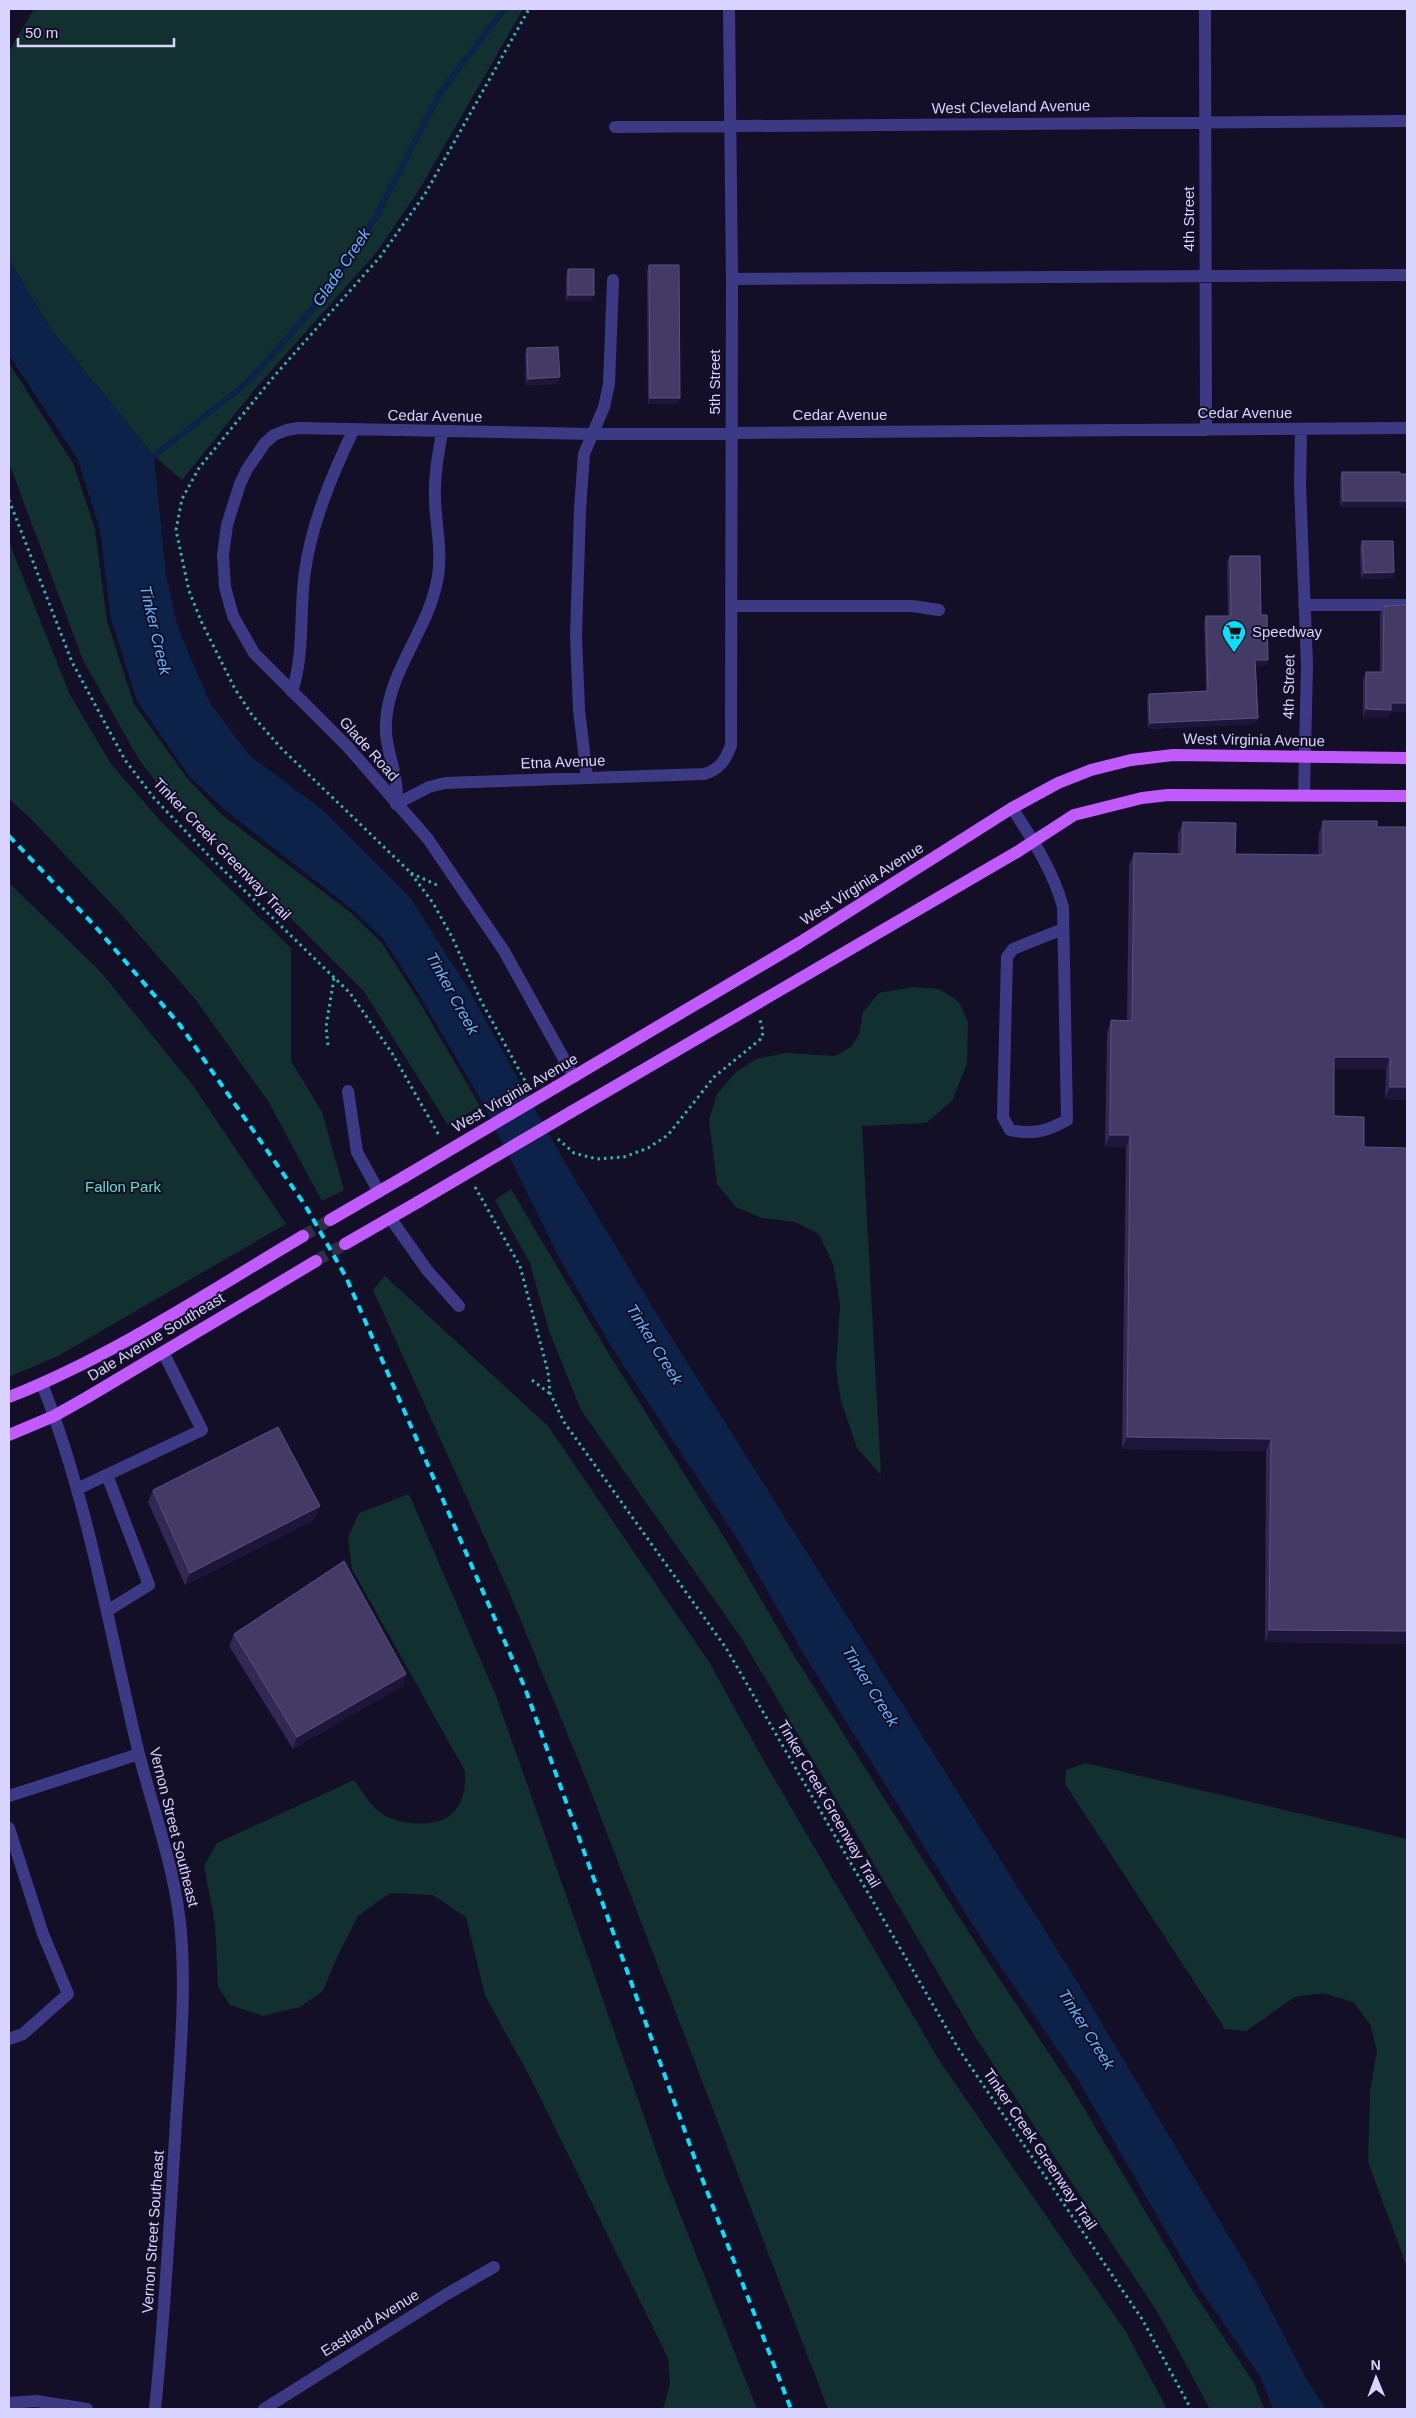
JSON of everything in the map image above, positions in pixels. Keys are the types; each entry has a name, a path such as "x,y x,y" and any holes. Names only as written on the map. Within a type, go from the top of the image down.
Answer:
{"main road":[{"name":"West Virginia Avenue","path":"379,1192 808,938 1012,808 1058,783 1092,770 1131,760 1173,755 1407,758"},
{"path":"345,1244 391,1219 1017,852 1074,815 1142,798 1168,795 1407,796"},
{"path":"330,1220 379,1192"},
{"name":"Dale Avenue Southeast","path":"9,1397 42,1384 132,1338 303,1236"},
{"name":"Dale Avenue Southeast","path":"9,1435 54,1416 316,1261"}],"street":[{"name":"5th Street","path":"728,756 731,745 732,606 732,279 729,9"},
{"name":"4th Street","path":"1205,9 1206,430"},
{"name":"West Cleveland Avenue","path":"615,127 1407,121"},
{"path":"732,279 1407,275"},
{"path":"587,777 579,710 576,636 583,463 591,434 604,408 609,384 613,280"},
{"name":"Cedar Avenue","path":"274,435 298,428 442,433 591,434 731,432 950,433 1407,428"},
{"name":"4th Street","path":"1301,429 1300,485 1307,665 1304,795"},
{"path":"292,692 300,669 300,609 305,569 315,524 352,431"},
{"path":"396,804 398,780 388,747 386,724 389,697 395,678 431,600 438,578 440,560 435,499 436,464 442,433"},
{"name":"Glade Road","path":"274,435 265,443 247,469 227,525 223,555 225,587 233,616 254,653 347,746 428,839 504,951 574,1077"},
{"path":"1304,605 1407,605"},
{"path":"732,606 912,606 939,610"},
{"name":"Etna Avenue","path":"396,804 429,787 445,783 704,774 720,767 728,756"},
{"path":"1012,808 1033,840 1058,890 1063,907 1067,1120 1049,1130 1027,1133 1010,1130 1003,1117 1008,957 1013,949 1063,929"},
{"path":"348,1091 357,1152 379,1192"},
{"path":"391,1219 427,1270 459,1306"},
{"path":"77,1489 202,1430 163,1352"},
{"name":"Vernon Street Southeast","path":"42,1384 77,1489 139,1754 176,1896 181,1933 182,1970 165,2307 155,2409"},
{"path":"107,1475 149,1586 107,1611"},
{"path":"9,1796 139,1754"},
{"path":"9,1828 43,1934 68,1994 24,2034 9,2039"},
{"name":"Eastland Avenue","path":"264,2409 447,2294 494,2267"},
{"path":"9,2402 36,2401 87,2409"}],"path":[{"name":"Tinker Creek Greenway Trail","path":"9,500 72,662 125,760 154,798 197,844 350,993 392,1053 437,1133"},
{"path":"328,1045 327,1019 334,978"},
{"name":"Tinker Creek Greenway Trail","path":"482,1198 498,1230 520,1266 548,1372 550,1393 564,1422 726,1648 958,2048 1142,2319 1191,2409"},
{"path":"532,1380 550,1393"}],"green space":[{"path":"34,9 523,9 419,190 376,253 255,389 182,480 154,456 53,332 9,260 9,51"},
{"path":"9,363 73,463 95,529 107,621 134,704 187,778 221,814 350,912 381,942 414,993 480,1106 448,1125 363,990 163,791 138,758 83,660 9,463"},
{"path":"9,542 70,695 111,764 164,825 291,948 291,1061 322,1112 344,1190 322,1201 268,1101 196,1000 119,912 30,818 9,799"},
{"name":"Fallon Park","path":"9,883 100,971 194,1087 286,1224 60,1355 9,1377"},
{"path":"913,987 939,989 959,1002 968,1022 967,1063 952,1101 926,1123 862,1126 881,1475 857,1448 841,1401 836,1369 840,1303 833,1264 819,1234 795,1222 761,1218 736,1207 717,1184 709,1120 717,1094 736,1072 756,1059 786,1053 835,1056 851,1047 859,1035 863,1012 879,993"},
{"path":"511,1189 609,1354 732,1550 793,1654 973,1939 1070,2085 1192,2290 1254,2383 1264,2409 1210,2409 1158,2313 976,2038 742,1639 581,1410 549,1331 530,1263 495,1200"},
{"path":"385,1276 548,1426 709,1662 765,1763 939,2060 1126,2332 1167,2409 828,2409 588,1784 507,1587 373,1290"},
{"path":"409,1494 495,1693 665,2176 757,2409 663,2409 670,2384 668,2358 532,2081 485,1995 466,1917 433,1895 390,1893 358,1916 338,1955 323,1991 300,2007 263,2016 230,2005 218,1987 215,1923 204,1866 217,1843 354,1780 378,1811 385,1816 404,1822 425,1823 445,1819 452,1814 462,1799 465,1771 352,1569 348,1538 359,1513"},
{"path":"1086,1763 1407,1839 1407,2267 1368,2162 1370,2092 1377,2051 1370,2024 1353,2002 1323,1993 1295,1997 1246,2031 1225,2029 1065,1784 1066,1770"}],"water":[{"name":"Tinker Creek","path":"9,260 53,332 154,456 166,575 178,628 210,703 249,755 324,811 409,896 466,985 564,1161 658,1316 1073,1975 1255,2280 1308,2382 1326,2409 1273,2409 1261,2378 1198,2286 1078,2080 978,1933 803,1653 740,1543 613,1349 562,1263 482,1102 417,991 384,940 353,910 225,810 190,777 137,701 111,619 100,530 78,460 9,355"}],"building":[{"path":"649,265 679,265 680,398 650,398"},
{"path":"568,269 594,269 594,295 568,295"},
{"path":"558,347 560,377 528,379 527,348"},
{"path":"1342,472 1400,472 1400,474 1407,474 1407,501 1343,501"},
{"path":"1362,541 1393,541 1394,572 1364,573"},
{"path":"1230,556 1260,556 1261,615 1267,615 1268,660 1255,660 1258,718 1150,723 1149,694 1208,691 1206,616 1231,616"},
{"path":"1407,605 1407,703 1391,703 1391,710 1366,709 1366,672 1383,672 1384,606"},
{"path":"1323,821 1377,821 1377,827 1407,827 1407,1087 1390,1087 1390,1057 1334,1057 1334,1116 1364,1117 1364,1147 1407,1148 1407,1631 1269,1630 1271,1439 1127,1437 1130,1135 1110,1135 1111,1020 1132,1021 1134,853 1182,854 1183,822 1236,823 1235,854 1323,855"},
{"path":"278,1427 320,1506 190,1573 153,1490"},
{"path":"344,1561 406,1674 297,1737 234,1634"}],"waterway":[{"name":"Glade Creek","path":"148,459 248,382 323,297 374,220 440,93 504,9"}],"tunnel":[{"path":"303,1236 330,1220"},
{"path":"316,1261 345,1244"}],"railway":[{"path":"9,836 94,925 180,1025 305,1205 346,1277 525,1688 700,2173 791,2409"}],"place":[{"name":"Speedway","path":"1234,653"}]}
